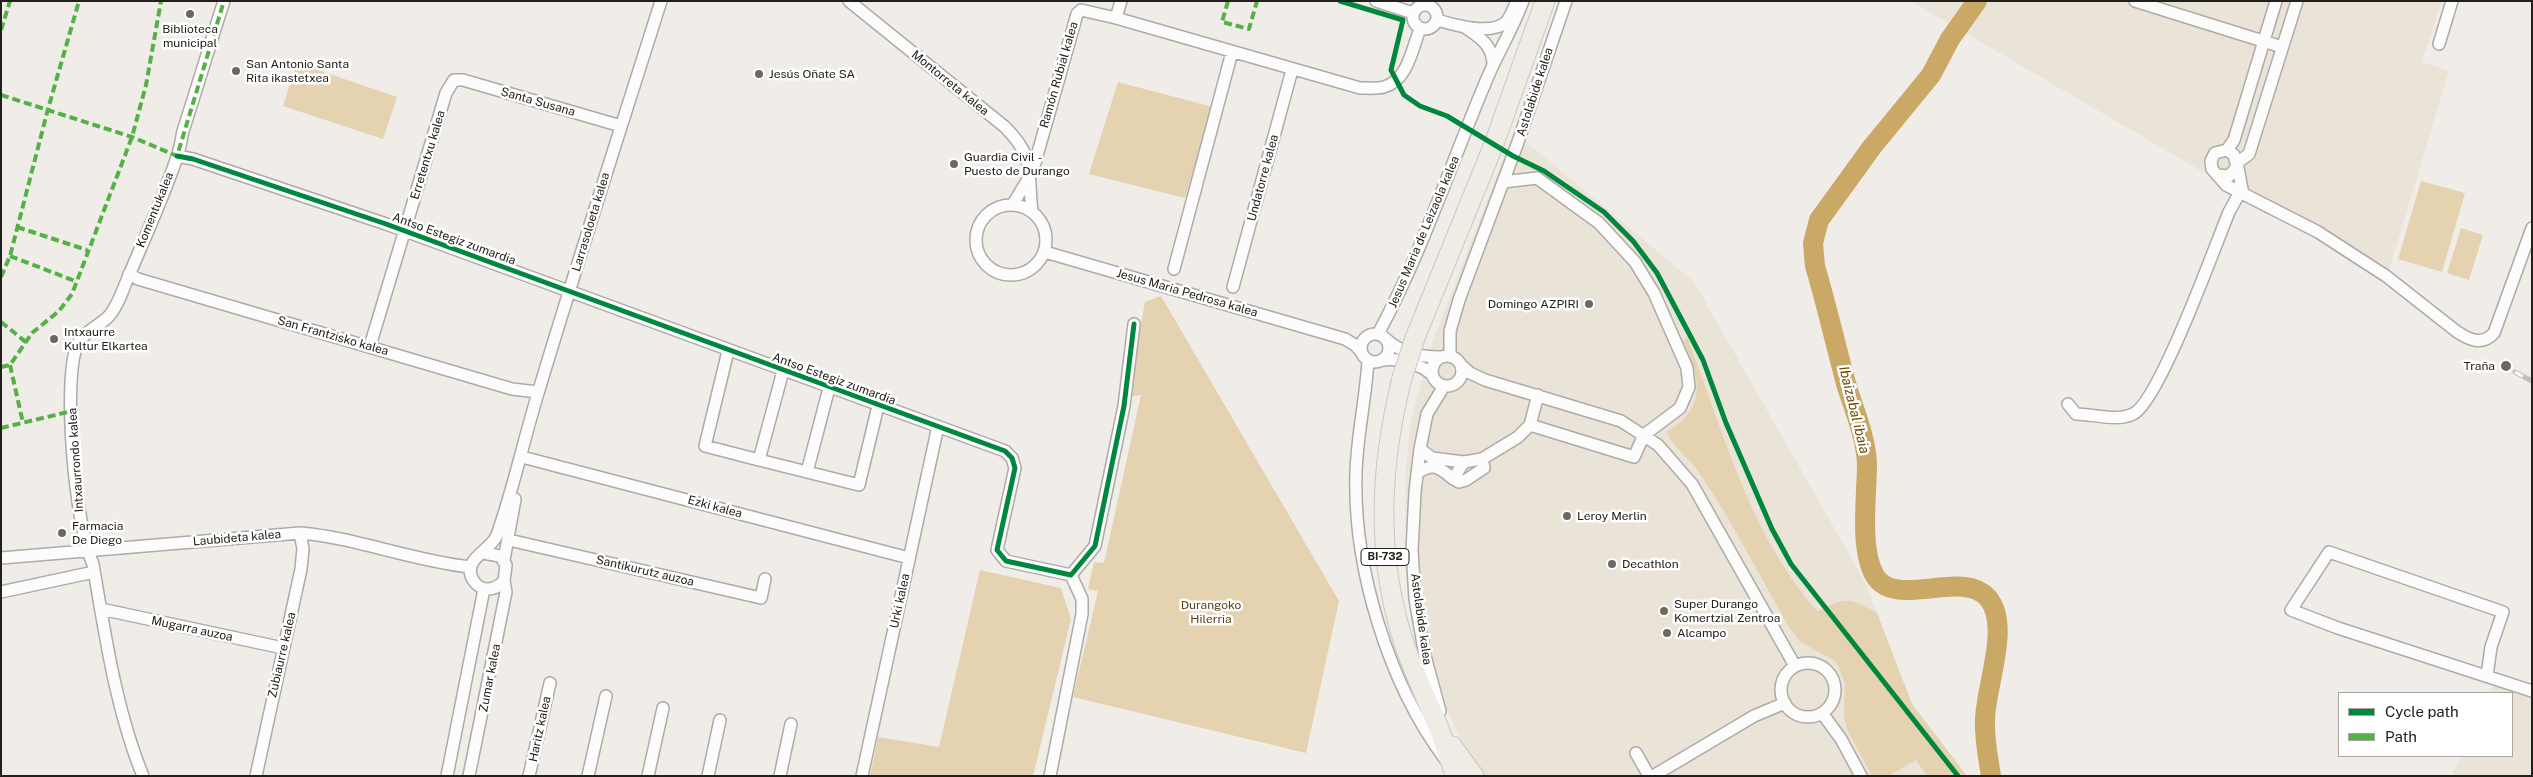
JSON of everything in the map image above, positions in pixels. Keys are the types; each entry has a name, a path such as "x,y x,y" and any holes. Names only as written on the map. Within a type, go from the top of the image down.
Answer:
{"main road":[{"name":"BI-732","path":"1462,771 1439,729 1414,669 1397,619 1386,557 1383,494 1387,444 1402,378 1414,338 1496,138 1545,1"}],"street":[{"name":"Komentukalea","path":"77,346 84,336 109,316 129,274 177,156 224,1"},
{"name":"Larrasoloeta kalea","path":"517,472 538,392 661,1"},
{"name":"Montorreta kalea","path":"849,1 1009,131 1028,157 1032,211"},
{"path":"1116,18 1121,1"},
{"path":"1376,1 1413,13"},
{"path":"1437,20 1466,28 1495,28 1506,22 1517,1"},
{"name":"Jesus Maria de Leizaola kalea","path":"1378,336 1447,180 1493,65 1512,31 1524,1"},
{"name":"Astolabide kalea","path":"1445,356 1459,300 1503,182 1566,1"},
{"path":"2135,1 2282,47"},
{"path":"2276,1 2234,140 2226,150 2215,153 2211,160 2212,169 2226,185 2318,232 2386,276 2456,331 2467,338 2480,342 2489,339 2494,333 2532,228"},
{"path":"2217,175 2229,176 2235,171 2238,163 2249,154 2296,1"},
{"path":"2439,44 2452,1"},
{"path":"1427,3 1435,10 1437,20 1431,28 1420,29 1415,25 1413,13 1418,7 1427,3"},
{"name":"Ramón Rubial kalea","path":"1029,176 1035,163 1073,24 1077,14 1085,8"},
{"path":"1085,8 1292,70 1360,88 1384,87 1396,80 1408,65 1420,29"},
{"path":"1466,28 1484,41 1493,58 1493,65"},
{"path":"1174,269 1232,52"},
{"name":"Undatorre kalea","path":"1233,287 1292,70"},
{"name":"Santa Susana","path":"454,80 463,80 622,126"},
{"name":"Erretentxu kalea","path":"370,346 446,93 454,80"},
{"path":"2068,404 2076,414 2114,417 2126,416 2141,409 2169,359 2229,212 2241,193 2238,163 2234,155 2226,150"},
{"name":"Antso Estegiz zumardia","path":"177,156 193,159 404,231 1005,451 1012,458 1014,468 997,550 1006,561 1071,575"},
{"path":"1013,204 1029,176"},
{"path":"1503,182 1537,178 1599,223 1635,262 1654,293 1687,368 1689,387 1680,408 1644,435 1634,457 1530,424"},
{"path":"1013,204 1032,211 1040,219 1045,229 1047,240 1045,252 1031,269 1010,275 999,273 982,260 977,250 978,228 992,210 1013,204"},
{"name":"Jesus Maria Pedrosa kalea","path":"1045,252 1329,334"},
{"name":"San Frantzisko kalea","path":"129,274 512,389 538,392"},
{"path":"1050,776 1082,614 1082,599 1071,575 1096,546 1124,406 1134,324"},
{"path":"1329,334 1347,338 1378,336 1396,348 1424,357 1445,356 1461,365 1470,373 1485,380 1620,422 1644,435 1658,445 1692,484 1795,666"},
{"path":"1329,334 1349,340 1365,356 1382,360 1395,359 1416,364 1432,374 1436,382 1449,385 1485,380"},
{"path":"1378,336 1362,344 1365,356 1355,474 1362,566 1377,622 1392,660 1434,744 1462,771"},
{"path":"1378,336 1388,353 1382,360"},
{"name":"Intxaurrondo kalea","path":"77,346 74,359 72,396 74,466 79,516 94,572 127,727 143,776"},
{"name":"Antso Estegiz zumardia","path":"728,351 705,446 859,485 878,406"},
{"path":"1432,374 1433,365 1445,356"},
{"path":"1449,385 1462,374 1461,365"},
{"name":"Antso Estegiz zumardia","path":"759,460 783,371"},
{"name":"Astolabide kalea","path":"1449,385 1427,414 1417,473 1412,550 1417,608 1425,656 1438,707 1462,771"},
{"name":"Antso Estegiz zumardia","path":"807,472 829,388"},
{"path":"1420,449 1432,458 1464,462 1482,459 1518,437 1530,424 1538,395"},
{"name":"Urki kalea","path":"862,776 938,426"},
{"name":"Ezki kalea","path":"522,456 909,558"},
{"path":"1417,473 1432,467 1450,474 1453,479 1459,482 1466,480 1484,468 1482,459"},
{"path":"1453,479 1464,462"},
{"path":"517,472 509,540 504,560 507,570 504,581 495,588 484,589 474,583 470,567 475,558 483,553 495,539 517,472"},
{"name":"Laubideta kalea","path":"1,558 300,533 342,539 441,564 470,567"},
{"name":"Zubiaurre kalea","path":"256,776 301,570 304,549 300,533"},
{"name":"Santikurutz auzoa","path":"509,540 761,598 765,579"},
{"path":"2487,676 2491,647 2504,612 2330,552 2291,610 2338,628 2532,691"},
{"path":"483,553 495,554 504,560"},
{"path":"1,592 94,572"},
{"name":"Zumar kalea","path":"469,776 506,592 504,581"},
{"path":"447,776 484,589"},
{"name":"Mugarra auzoa","path":"101,609 283,648"},
{"path":"1813,663 1829,673 1835,690 1829,707 1822,713 1806,717 1797,715 1784,703 1781,686 1788,671 1795,666 1813,663"},
{"name":"Haritz kalea","path":"529,776 550,683"},
{"path":"588,776 606,696"},
{"path":"1636,753 1651,776 1754,716 1784,703"},
{"path":"648,776 663,708"},
{"path":"1822,713 1841,739 1861,776"},
{"path":"708,776 720,720"},
{"path":"780,776 791,724"}],"shaded area":[{"path":"1911,1 2442,1 2422,62 2449,71 2389,270 2196,168"},
{"path":"1510,140 1530,145 1694,282 1865,582 1912,704 1967,776 1484,776 1472,764 1418,648 1409,584 1405,523 1406,465 1412,415 1433,341"},
{"path":"2494,684 2532,697 2532,776 2452,776 2461,757 2513,757 2513,692 2490,692"}],"green space":[{"path":"297,63 397,97 383,139 283,106"},
{"path":"1118,82 1213,107 1185,198 1089,174"},
{"path":"2421,181 2465,193 2442,272 2398,259"},
{"path":"2461,228 2483,235 2469,280 2447,273"},
{"name":"Durangoko Hilerria","path":"1161,296 1339,601 1306,753 1073,697 1098,591 1088,589 1094,562 1104,563 1141,395 1133,396 1129,390 1145,302"},
{"path":"1687,337 1726,444 1755,515 1793,581 1817,611 1842,601 1847,601 1859,604 1877,613 1912,704 1967,776 1927,776 1916,760 1888,776 1872,776 1847,729 1844,716 1845,684 1839,667 1835,661 1801,642 1790,629 1721,506 1695,467 1668,436 1667,432 1683,420 1690,411 1697,391 1695,371 1683,341"},
{"path":"980,570 1061,588 1071,619 1033,776 870,776 878,737 939,747"}],"waterway":[{"name":"Ibaizabal ibaia","path":"1977,1 1950,39 1931,75 1872,147 1819,220 1813,243 1815,266 1847,387 1865,445 1867,464 1865,537 1870,565 1875,576 1885,585 1898,590 1946,587 1962,587 1977,590 1988,598 1995,610 1997,639 1986,705 1985,726 1986,748 1991,776"}],"railway":[{"path":"2515,372 2532,381"}],"marked path":[{"path":"1,30 10,1"},
{"path":"1,277 10,256 48,109 79,1"},
{"path":"1,367 10,365 32,333 59,311 72,294 132,137 146,85 161,1"},
{"path":"1,95 132,137 177,156 224,1"},
{"path":"1228,1 1222,22 1249,29 1257,1"},
{"path":"17,227 87,250"},
{"path":"10,256 75,281"},
{"path":"1,322 27,343"},
{"path":"10,365 23,423"},
{"path":"1,428 72,411"}],"cycle path":[{"path":"1340,1 1403,20 1391,70 1404,95 1420,106 1447,116 1513,156 1544,171 1604,212 1633,241 1657,273 1703,360 1726,423 1772,529 1791,564 1958,776"},
{"path":"177,156 193,159 386,224 1005,451 1012,458 1015,468 997,550 1006,561 1071,575 1095,546 1124,406 1134,324"}],"place":[{"name":"Biblioteca municipal","path":"190,14"},
{"name":"San Antonio Santa Rita ikastetxea","path":"236,71"},
{"name":"Jesús Oñate SA","path":"759,74"},
{"name":"Guardia Civil - Puesto de Durango","path":"954,164"},
{"name":"Domingo AZPIRI","path":"1589,304"},
{"name":"Intxaurre Kultur Elkartea","path":"54,339"},
{"name":"Traña","path":"2506,366"},
{"name":"Leroy Merlin","path":"1567,516"},
{"name":"Farmacia De Diego","path":"62,533"},
{"name":"Decathlon","path":"1612,564"},
{"name":"Super Durango Komertzial Zentroa","path":"1664,611"},
{"name":"Alcampo","path":"1667,633"}]}
